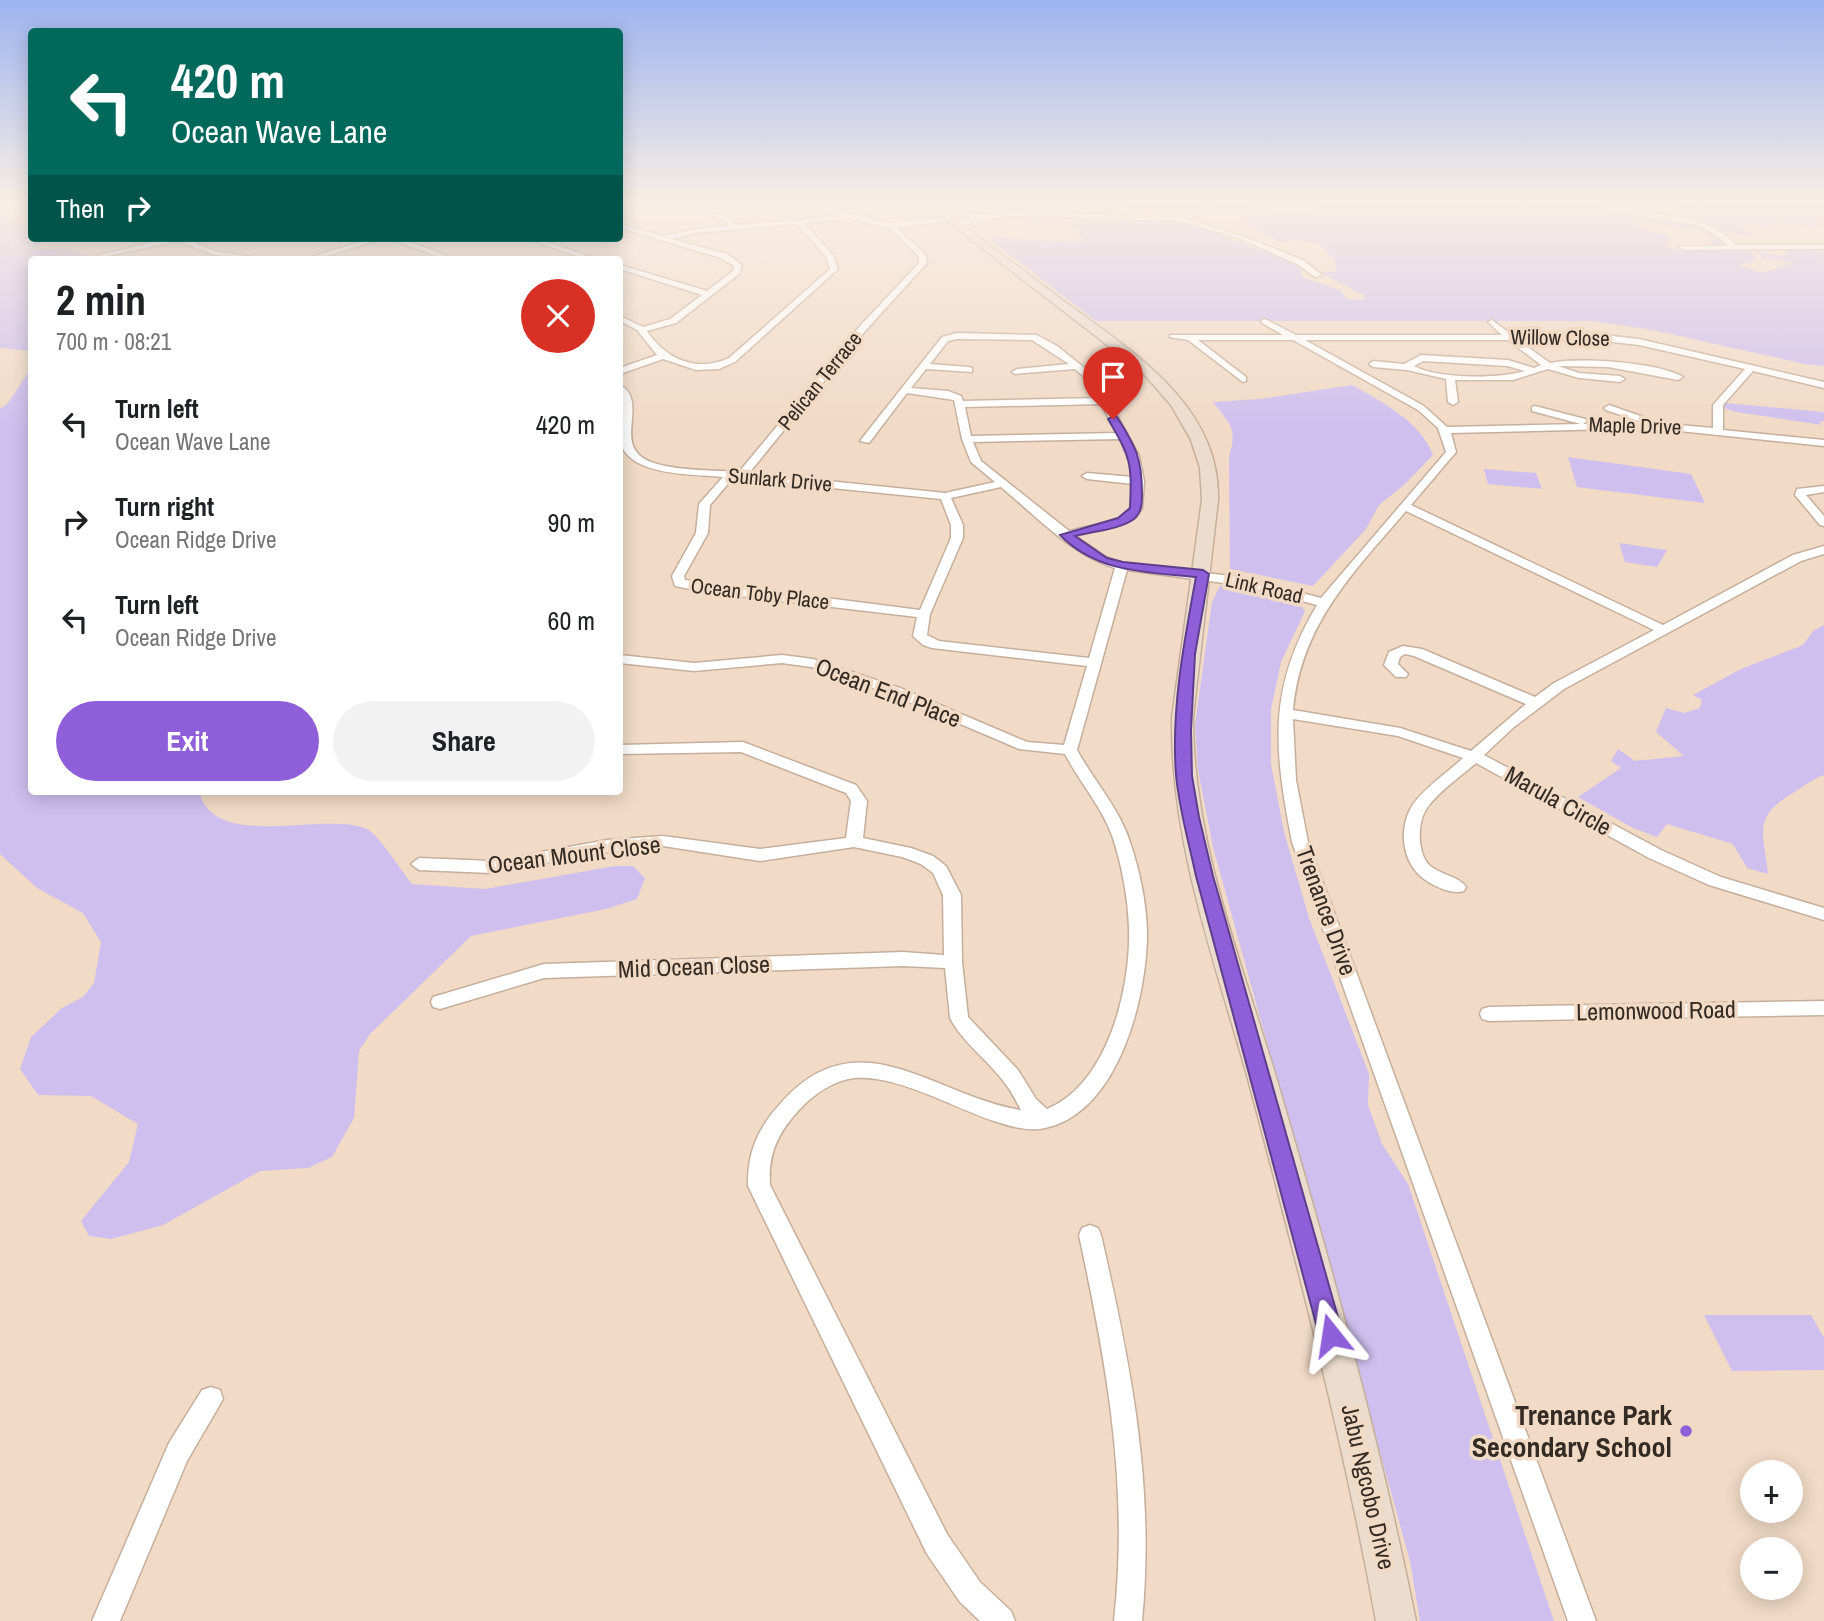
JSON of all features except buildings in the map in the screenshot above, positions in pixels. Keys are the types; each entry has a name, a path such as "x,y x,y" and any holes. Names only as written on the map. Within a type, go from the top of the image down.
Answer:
{"main road":[{"name":"Jabu Ngcobo Drive","path":"1028,279 1130,355 1170,393 1187,416 1209,470 1211,497 1203,574 1188,654 1183,730 1184,776 1204,876 1352,1409 1396,1621"}],"street":[{"path":"658,279 708,294"},
{"path":"642,330 669,323 728,279"},
{"path":"623,320 642,330 654,349 663,356 696,367 712,367 729,362 823,279"},
{"name":"Pelican Terrace","path":"736,475 909,279"},
{"path":"1265,321 1421,408 1446,430"},
{"path":"1492,322 1546,365 1562,374 1620,379"},
{"path":"865,441 940,343 950,337 1015,335 1042,340 1092,378 1134,456 1139,481 1136,508 1128,518 1066,535"},
{"name":"Willow Close","path":"1173,337 1508,336 1626,340 1824,385"},
{"path":"1191,338 1243,379"},
{"path":"623,370 663,356"},
{"path":"1408,367 1414,360 1421,358 1508,363 1535,370"},
{"path":"1373,364 1408,367 1450,376 1500,378 1546,365 1598,363 1678,377"},
{"path":"922,366 969,370"},
{"path":"1017,372 1078,366"},
{"path":"1718,430 1718,405 1751,368"},
{"path":"1450,376 1452,402"},
{"path":"903,390 948,394 958,398 960,404 1104,401"},
{"name":"Sunlark Drive","path":"623,394 628,404 623,429"},
{"name":"Link Road","path":"960,404 967,439 976,462 1094,556 1122,566 1203,574 1286,591 1324,603"},
{"path":"1609,408 1651,425"},
{"path":"1535,409 1576,417 1587,425"},
{"name":"Maple Drive","path":"1446,430 1651,425 1824,443"},
{"name":"Trenance Drive","path":"1446,430 1451,452 1434,476 1405,506 1324,603 1297,656 1284,713 1285,757 1300,842 1582,1621"},
{"name":"Sunlark Drive","path":"623,436 629,451 645,463 677,470 945,496 1002,484"},
{"path":"967,439 1123,436"},
{"name":"Ocean Toby Place","path":"736,475 705,504 702,533 678,576 679,583 924,614"},
{"path":"1087,476 1139,481"},
{"path":"1824,489 1806,489 1801,491 1800,495 1824,523"},
{"path":"945,496 957,525 957,538 924,614 919,632 928,642 1094,663"},
{"path":"1405,506 1664,630"},
{"path":"1458,887 1438,882 1426,873 1414,856 1411,833 1419,807 1534,702 1559,686 1797,558 1824,550"},
{"path":"1001,1621 970,1592 937,1544 759,1186 757,1168 760,1150 766,1137 797,1098 833,1075 846,1070 882,1072 984,1110 1015,1118 1044,1120 1080,1099 1096,1080 1121,1032 1135,974 1138,929 1121,840 1070,750 1122,566"},
{"path":"1401,674 1391,665 1394,656 1403,650 1417,652 1534,702"},
{"name":"Ocean End Place","path":"623,659 694,667 782,659 813,663 895,691 1024,746 1070,750"},
{"name":"Marula Circle","path":"1284,713 1400,732 1475,757 1655,854 1715,881 1824,914"},
{"path":"623,750 743,747 829,779 851,789 859,801 854,842"},
{"name":"Ocean Mount Close","path":"419,864 491,867 646,841 760,855 854,842 905,852 927,860 940,870 952,895 953,962 959,1018 1011,1076 1028,1105 1044,1120"},
{"name":"Mid Ocean Close","path":"440,1002 544,971 903,959 953,962"},
{"name":"Lemonwood Road","path":"1489,1014 1824,1008"},
{"path":"1090,1235 1116,1368 1132,1497 1133,1586 1128,1621"},
{"path":"106,1621 178,1452 211,1399"}],"shaded area":[{"path":"0,279 28,279 28,351 0,348"},
{"path":"1041,279 1307,279 1340,290 1347,299 1363,300 1366,296 1332,279 1824,279 1824,366 1653,330 1593,321 1096,321"},
{"path":"28,373 28,795 201,795 209,810 225,820 247,825 348,824 372,833 412,884 485,889 615,866 633,866 645,878 637,899 606,909 471,936 370,1034 359,1051 354,1118 332,1157 308,1168 260,1171 163,1225 111,1239 89,1236 81,1221 129,1162 138,1124 91,1096 38,1095 20,1069 31,1037 62,1008 83,997 94,983 101,942 83,913 37,888 0,854 0,409 8,403"},
{"path":"1352,385 1387,405 1410,423 1427,443 1433,455 1404,485 1379,505 1366,529 1313,586 1230,569 1229,456 1233,439 1231,427 1213,402 1260,399"},
{"path":"1725,403 1824,412 1824,421 1819,422 1823,425 1736,412 1721,407"},
{"path":"1568,457 1691,474 1705,503 1577,487"},
{"path":"1484,469 1536,473 1542,489 1488,484"},
{"path":"1619,543 1667,550 1657,567 1625,562"},
{"path":"1220,586 1281,594 1291,598 1305,611 1281,662 1271,709 1271,764 1284,832 1309,918 1369,1074 1368,1105 1382,1144 1408,1184 1554,1621 1420,1621 1410,1561 1213,847 1198,770 1195,725 1212,602"},
{"path":"1824,625 1824,775 1782,800 1766,817 1763,835 1768,874 1747,868 1733,844 1667,824 1657,837 1633,828 1578,797 1621,768 1611,761 1618,749 1635,761 1684,756 1656,732 1666,708 1684,713 1700,708 1702,700 1693,695 1741,669 1803,645 1813,631"},
{"path":"1704,1315 1811,1315 1824,1338 1824,1370 1732,1371"}],"place":[{"name":"Trenance Park Secondary School","path":"1686,1431"}],"route":[{"path":"1113,419 1131,449 1137,466 1139,481 1136,508 1132,515 1122,521 1066,535 1102,560 1122,566 1203,574 1188,654 1183,730 1184,776 1204,876 1331,1335"}]}
